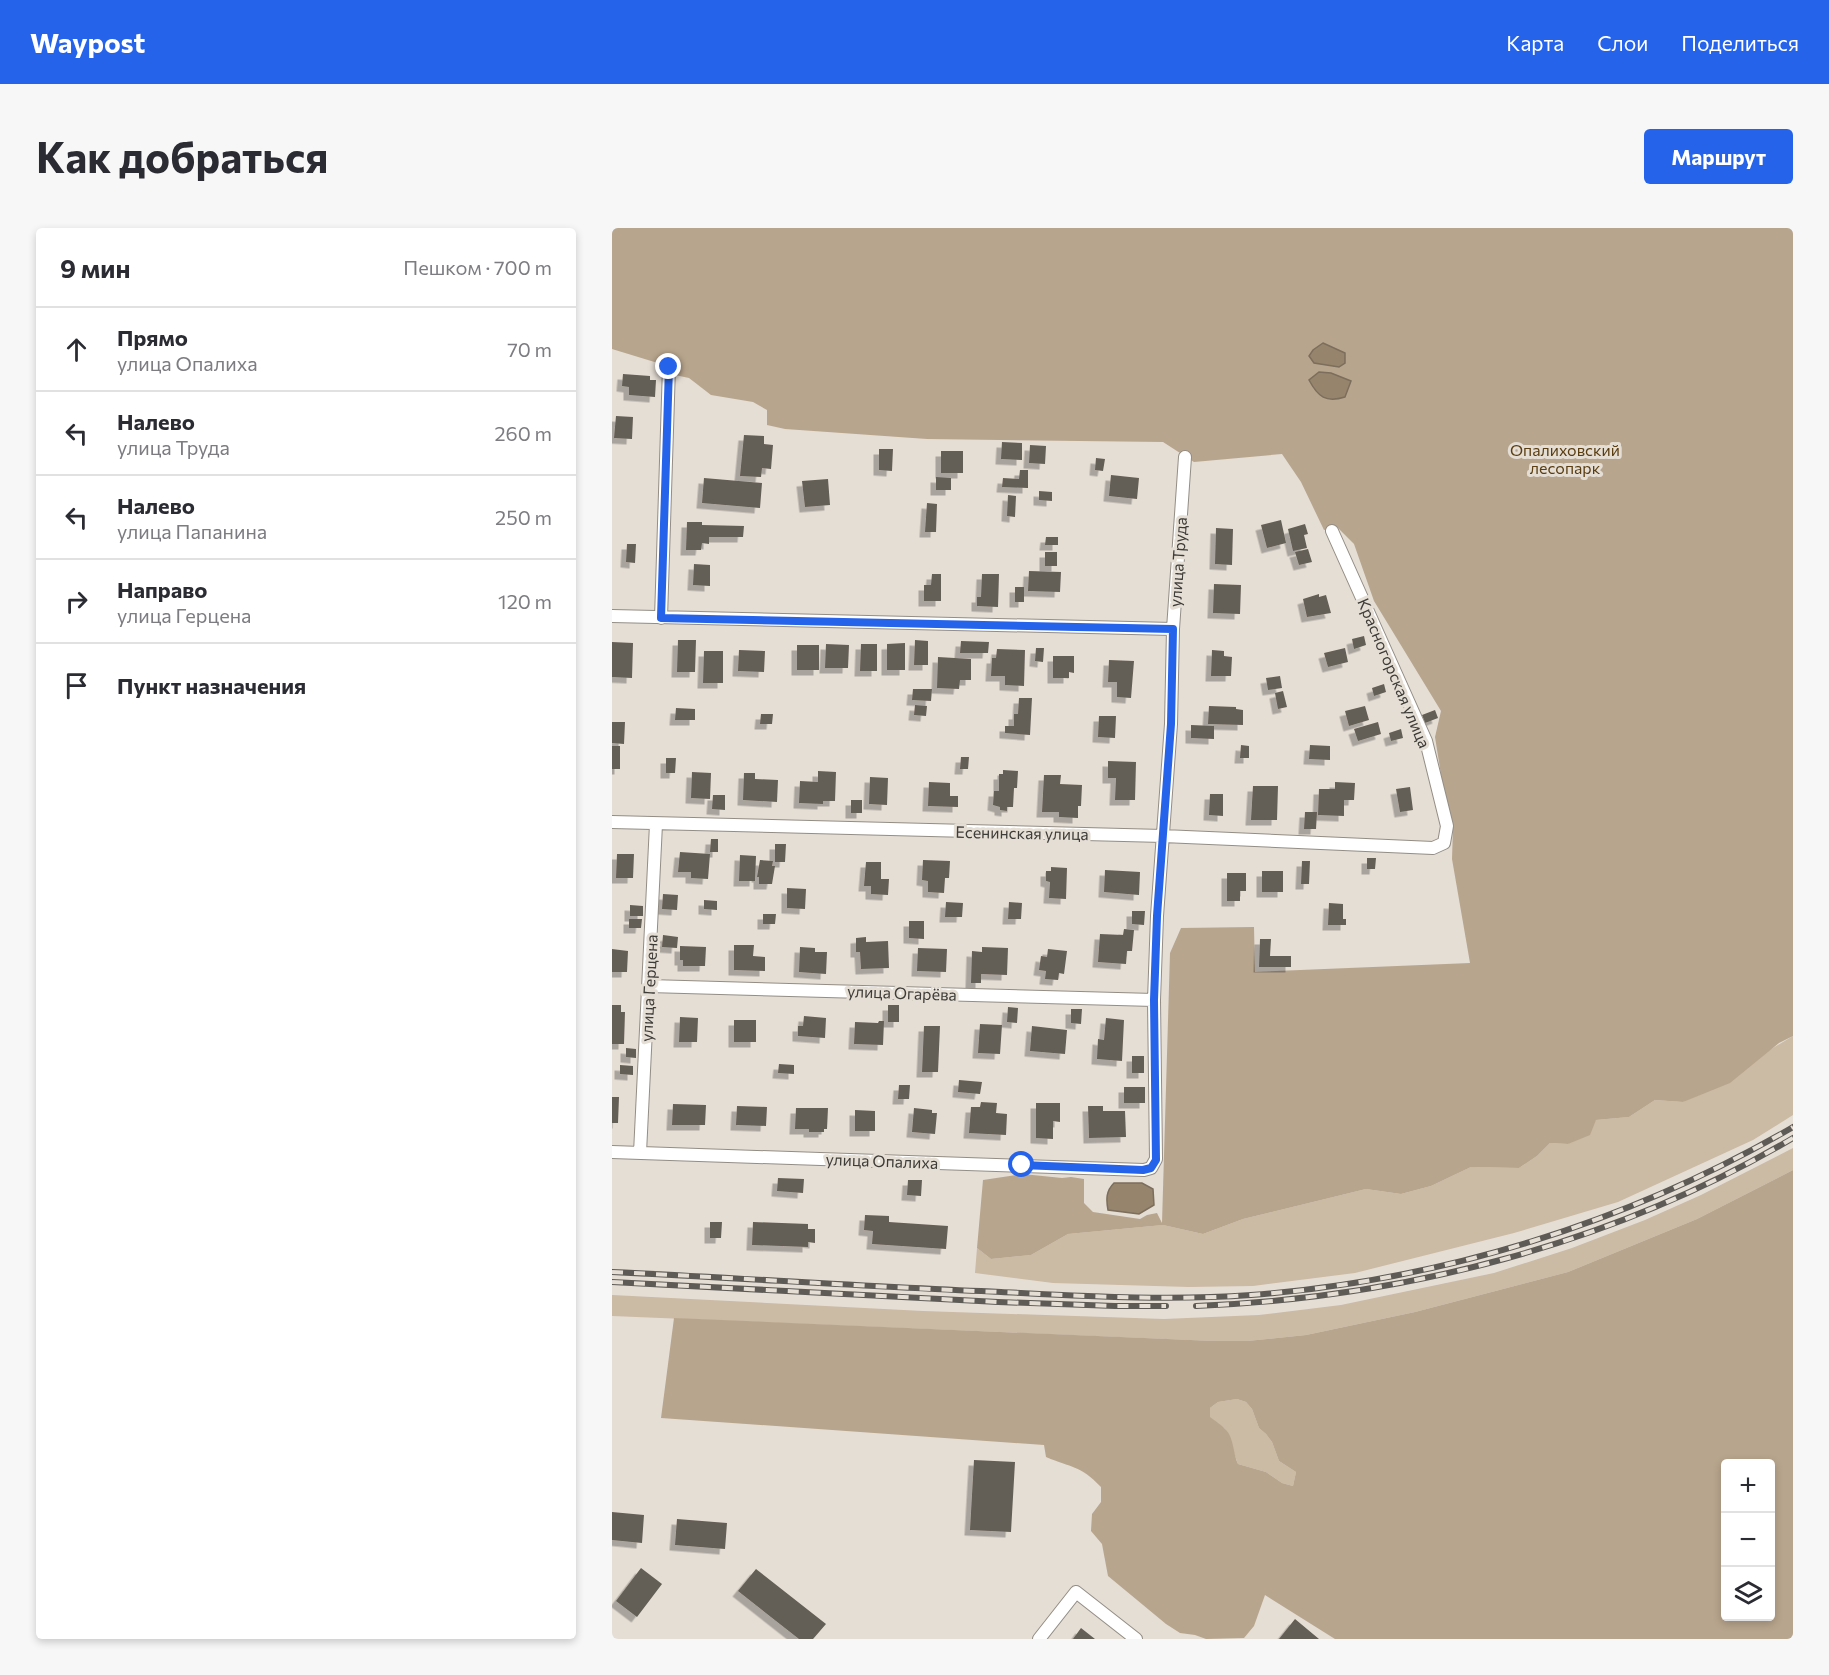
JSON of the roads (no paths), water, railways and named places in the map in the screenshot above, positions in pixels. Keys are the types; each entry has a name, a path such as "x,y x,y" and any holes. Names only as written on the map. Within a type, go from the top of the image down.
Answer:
{"street":[{"path":"661,618 669,367"},
{"name":"улица Труда","path":"1151,1168 1156,1160 1154,1000 1157,916 1171,724 1173,629 1185,457"},
{"name":"Красногорская улица","path":"1332,531 1426,741 1447,826 1444,843 1432,848"},
{"path":"612,616 1173,629"},
{"name":"Есенинская улица","path":"612,822 1163,836 1432,848"},
{"name":"улица Герцена","path":"640,1153 656,824"},
{"name":"улица Огарёва","path":"649,986 1154,1000"},
{"name":"улица Опалиха","path":"612,1152 1143,1170 1151,1168"},
{"path":"1039,1639 1076,1592 1136,1639"}],"railway":[{"path":"612,1272 1126,1297 1220,1297 1322,1288 1463,1261 1600,1218 1731,1161 1793,1127"},
{"path":"1196,1306 1274,1301 1351,1291 1429,1277 1505,1259 1580,1236 1653,1208 1724,1175 1793,1138"},
{"path":"612,1282 998,1302 1166,1306"}],"park label":[{"name":"Опалиховский лесопарк","path":"1565,459"}]}
